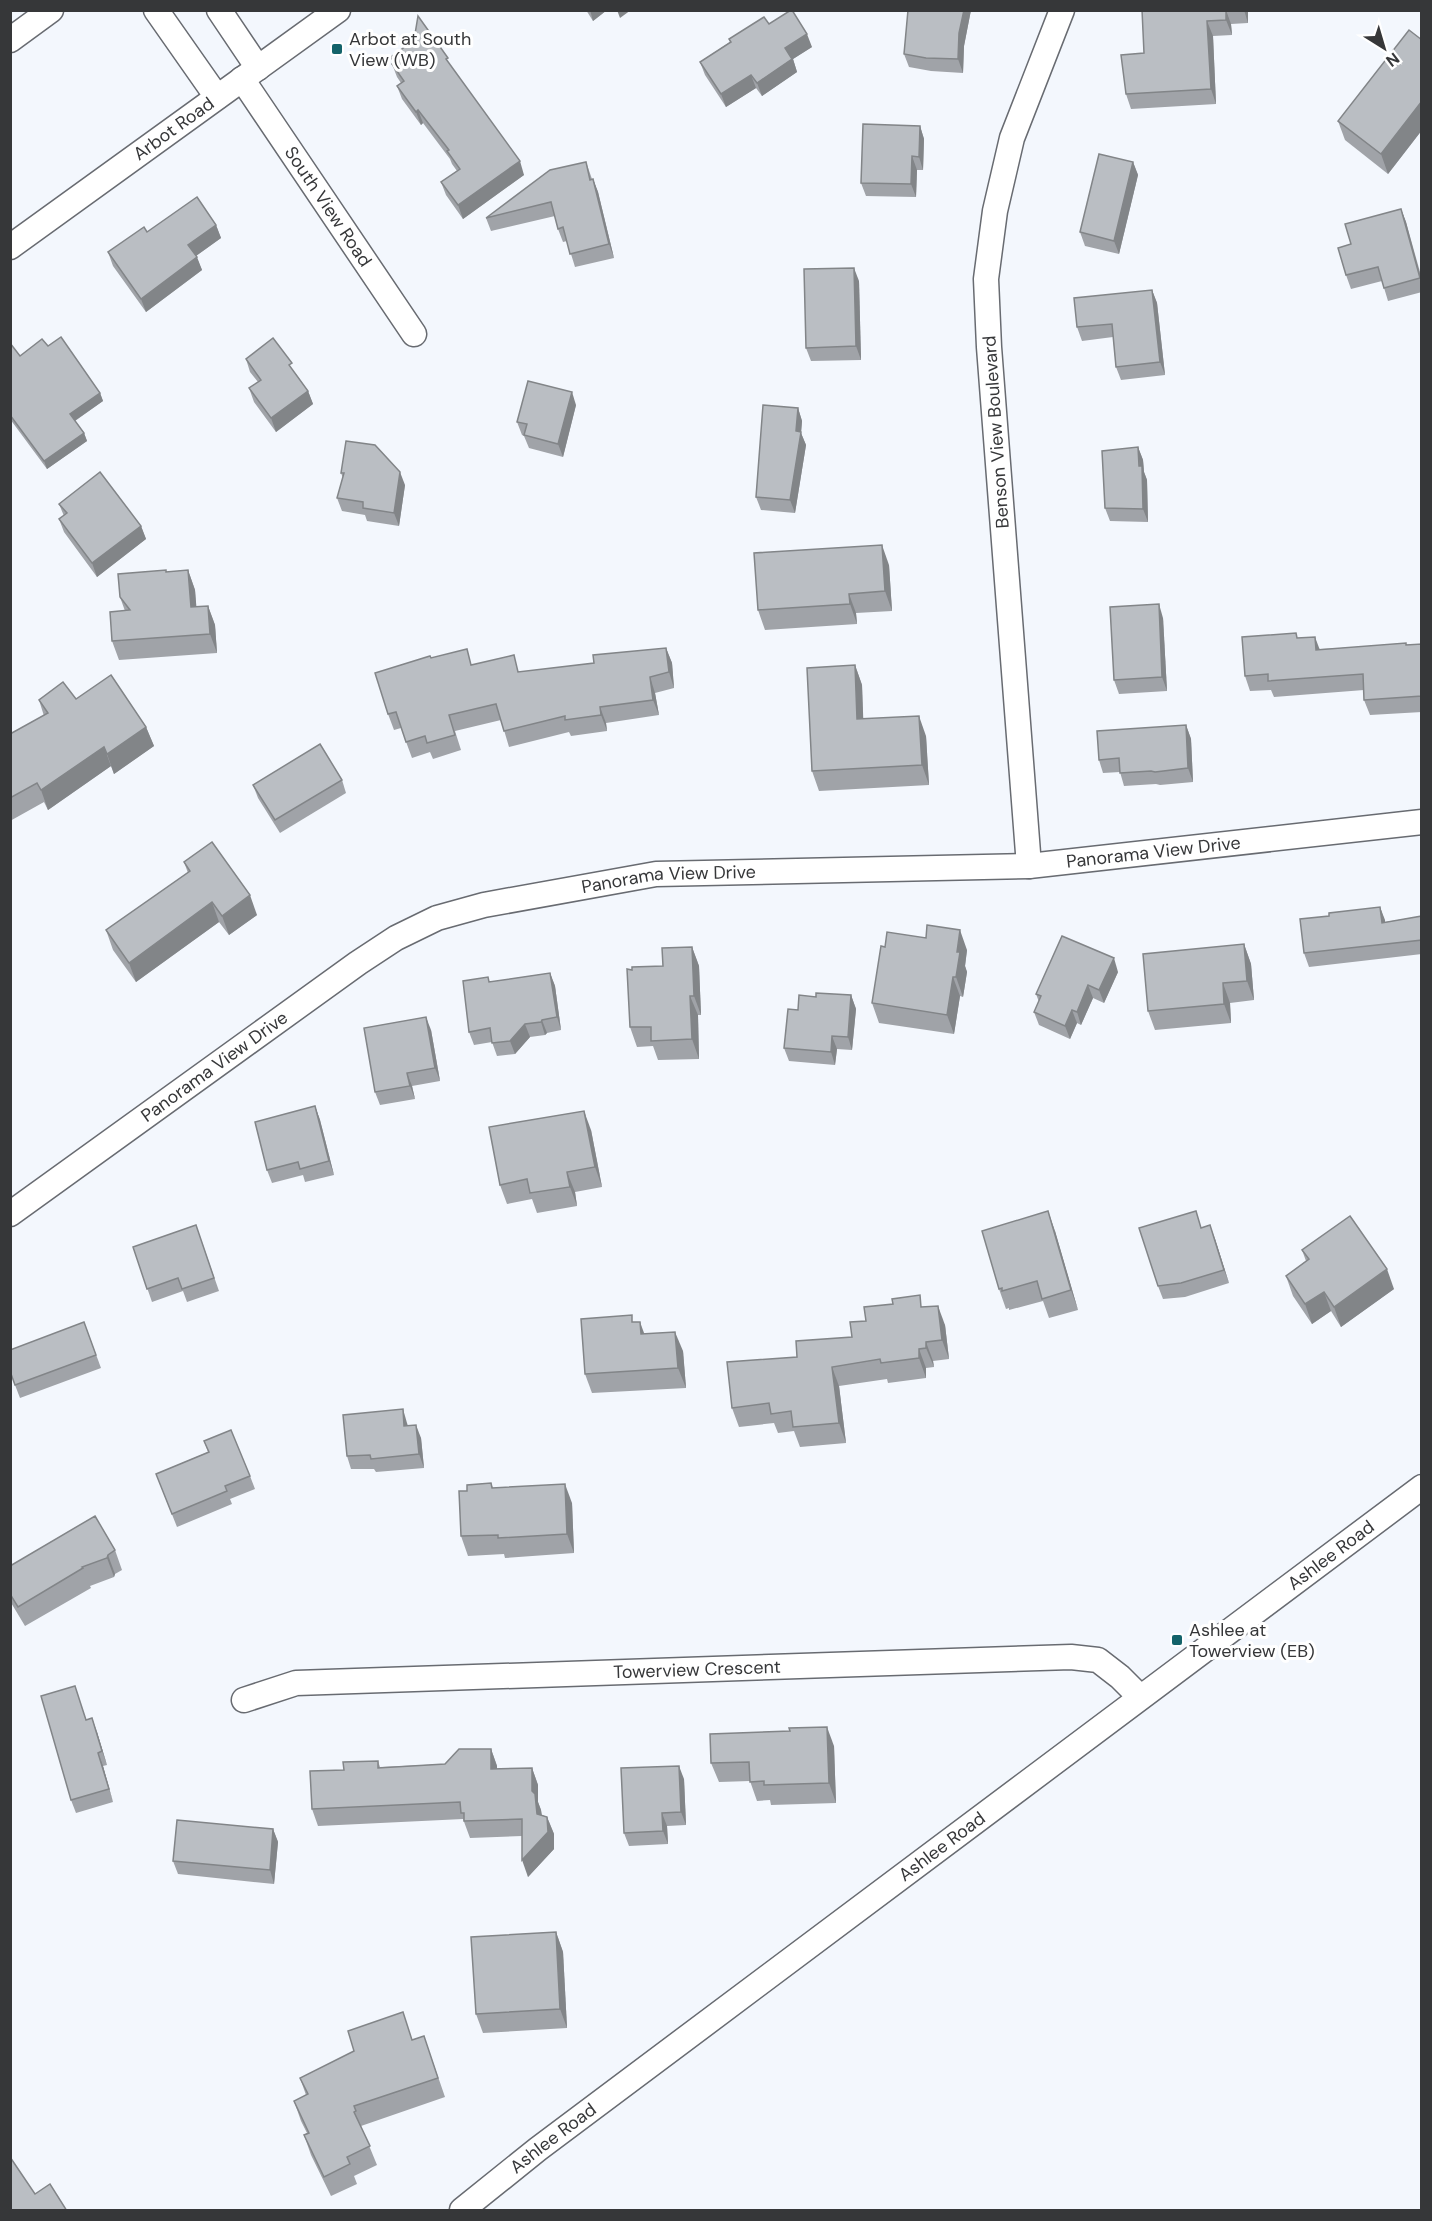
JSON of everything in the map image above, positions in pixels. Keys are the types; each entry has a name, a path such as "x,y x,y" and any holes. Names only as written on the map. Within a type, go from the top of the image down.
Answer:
{"street":[{"path":"10,39 51,10"},
{"path":"156,10 217,97"},
{"name":"South View Road","path":"219,10 250,73 414,334"},
{"name":"Arbot Road","path":"10,247 338,10"},
{"name":"Benson View Boulevard","path":"1029,866 989,347 986,279 995,211 1012,138 1062,10"},
{"name":"Panorama View Drive","path":"10,1214 358,963 396,938 436,918 484,905 656,874 1029,866 1422,822"},
{"name":"Ashlee Road","path":"462,2211 548,2142 1422,1486"},
{"name":"Towerview Crescent","path":"244,1700 296,1683 1071,1657 1098,1660 1140,1697"}],"building":[{"path":"791,10 807,34 785,48 792,59 757,83 751,75 721,94 700,62 731,42 729,39 764,17 769,24"},
{"path":"908,10 964,10 959,33 958,59 926,58 904,54"},
{"path":"1142,10 1226,10 1226,20 1207,21 1211,89 1126,94 1121,55 1144,53"},
{"path":"418,16 448,58 446,59 520,161 458,205 441,182 460,169 447,151 449,150 397,86 404,81 392,64 394,62 391,57 414,40"},
{"path":"1409,30 1422,40 1422,101 1381,154 1338,121"},
{"path":"863,124 920,126 919,157 912,156 911,184 861,183"},
{"path":"1099,154 1133,162 1114,241 1080,232"},
{"path":"586,162 590,180 593,179 609,244 570,254 563,227 558,229 551,202 486,218 550,170"},
{"path":"197,197 216,225 188,245 197,257 141,299 108,252 144,227 147,232"},
{"path":"1401,209 1420,278 1384,288 1378,267 1346,275 1338,248 1351,244 1345,224"},
{"path":"854,268 856,346 806,348 804,269"},
{"path":"1152,290 1160,362 1116,367 1112,324 1077,327 1074,298"},
{"path":"61,337 100,393 70,414 84,433 44,461 10,415 10,343 20,356 42,339 48,346"},
{"path":"273,338 292,363 289,365 308,391 271,418 249,388 261,380 246,359"},
{"path":"528,381 572,392 558,444 524,435 527,424 517,422"},
{"path":"763,405 798,408 796,431 801,432 790,500 756,497"},
{"path":"346,441 375,445 400,472 394,513 363,508 363,502 337,498 344,473 341,473"},
{"path":"1138,447 1139,466 1142,466 1143,509 1105,508 1102,451"},
{"path":"100,472 141,526 92,563 59,519 67,513 59,504"},
{"path":"882,545 885,591 849,594 850,604 758,610 754,553"},
{"path":"166,570 166,572 188,570 191,607 208,606 210,634 112,641 110,612 130,610 120,597 118,574"},
{"path":"1159,604 1162,677 1114,680 1110,607"},
{"path":"1296,633 1297,638 1315,637 1316,650 1406,643 1406,645 1422,644 1422,696 1364,700 1363,674 1268,681 1268,674 1245,676 1242,637"},
{"path":"666,648 669,672 650,677 653,700 600,707 601,715 565,720 565,716 504,731 496,704 449,715 455,735 427,743 425,736 406,742 396,712 388,714 375,673 430,656 431,658 467,649 471,665 514,655 518,672 594,663 593,655"},
{"path":"855,665 857,719 919,716 922,765 812,771 807,668"},
{"path":"111,675 146,727 107,754 104,747 41,790 37,783 10,798 10,734 48,713 39,700 63,682 76,699"},
{"path":"1186,725 1188,768 1120,773 1119,758 1099,760 1097,731"},
{"path":"320,744 342,780 275,820 253,785"},
{"path":"212,842 250,895 222,916 212,902 129,963 106,930 190,871 184,862"},
{"path":"1380,907 1382,923 1422,916 1422,940 1304,953 1300,919"},
{"path":"927,925 960,930 957,952 960,952 956,977 953,977 947,1015 872,1003 881,946 885,947 887,932 926,938"},
{"path":"1062,936 1114,958 1099,990 1088,985 1077,1012 1072,1010 1065,1026 1034,1012 1041,996 1036,994"},
{"path":"1244,944 1247,981 1223,983 1224,1004 1148,1011 1143,954"},
{"path":"692,947 694,996 690,996 692,1039 651,1041 651,1027 630,1027 627,969 663,966 662,948"},
{"path":"550,973 557,1017 525,1024 510,1041 492,1043 490,1028 469,1032 463,981 488,977 489,982"},
{"path":"816,993 851,995 848,1037 832,1036 831,1052 784,1048 788,1009 798,1010 799,995 816,997"},
{"path":"426,1017 435,1068 407,1073 410,1086 375,1092 364,1028"},
{"path":"315,1106 329,1161 300,1169 298,1162 267,1170 255,1122"},
{"path":"584,1111 595,1167 567,1172 570,1187 530,1193 527,1179 500,1185 489,1127"},
{"path":"1048,1211 1071,1290 1042,1299 1037,1281 1002,1291 1002,1288 999,1289 982,1231"},
{"path":"1196,1211 1201,1228 1210,1225 1224,1270 1181,1283 1158,1286 1139,1228"},
{"path":"1350,1216 1387,1269 1334,1307 1324,1292 1305,1304 1286,1276 1309,1259 1302,1250"},
{"path":"196,1225 214,1278 182,1289 178,1278 147,1289 133,1247"},
{"path":"920,1295 921,1307 938,1306 942,1340 926,1342 926,1348 919,1349 919,1358 881,1363 880,1359 832,1367 839,1423 793,1427 791,1411 771,1414 769,1403 732,1408 727,1362 797,1357 796,1341 852,1337 850,1322 866,1321 864,1307 893,1304 892,1299"},
{"path":"632,1315 632,1322 640,1322 641,1334 675,1332 678,1368 585,1374 581,1319"},
{"path":"84,1322 96,1355 15,1385 10,1371 10,1350"},
{"path":"403,1409 404,1426 416,1425 419,1454 371,1459 370,1455 347,1456 343,1415"},
{"path":"231,1430 250,1476 225,1486 227,1491 172,1514 156,1474 209,1452 204,1441"},
{"path":"491,1483 492,1488 565,1484 567,1534 498,1538 498,1535 461,1536 459,1491 467,1491 467,1485"},
{"path":"95,1516 115,1550 107,1558 82,1567 18,1607 10,1594 10,1566"},
{"path":"75,1686 86,1720 92,1718 102,1751 98,1753 109,1789 71,1800 41,1696"},
{"path":"827,1727 829,1783 764,1785 764,1781 750,1782 749,1762 711,1763 710,1734"},
{"path":"459,1749 491,1749 491,1769 532,1768 532,1791 535,1794 537,1814 547,1817 548,1832 522,1860 522,1819 464,1821 460,1802 312,1809 310,1771 344,1770 343,1762 378,1761 378,1768 445,1764"},
{"path":"679,1766 681,1812 662,1813 663,1831 624,1833 621,1768"},
{"path":"177,1820 273,1829 270,1870 173,1861"},
{"path":"556,1932 560,2009 476,2014 471,1937"},
{"path":"403,2012 412,2040 424,2036 438,2078 354,2106 356,2111 354,2112 370,2146 347,2157 350,2164 324,2177 304,2135 309,2133 294,2101 308,2094 300,2078 354,2051 348,2031"},
{"path":"10,2157 35,2194 50,2184 67,2211 10,2211"}],"place":[{"name":"Arbot at South View (WB)","path":"337,49"},
{"name":"Ashlee at Towerview (EB)","path":"1177,1640"}]}
